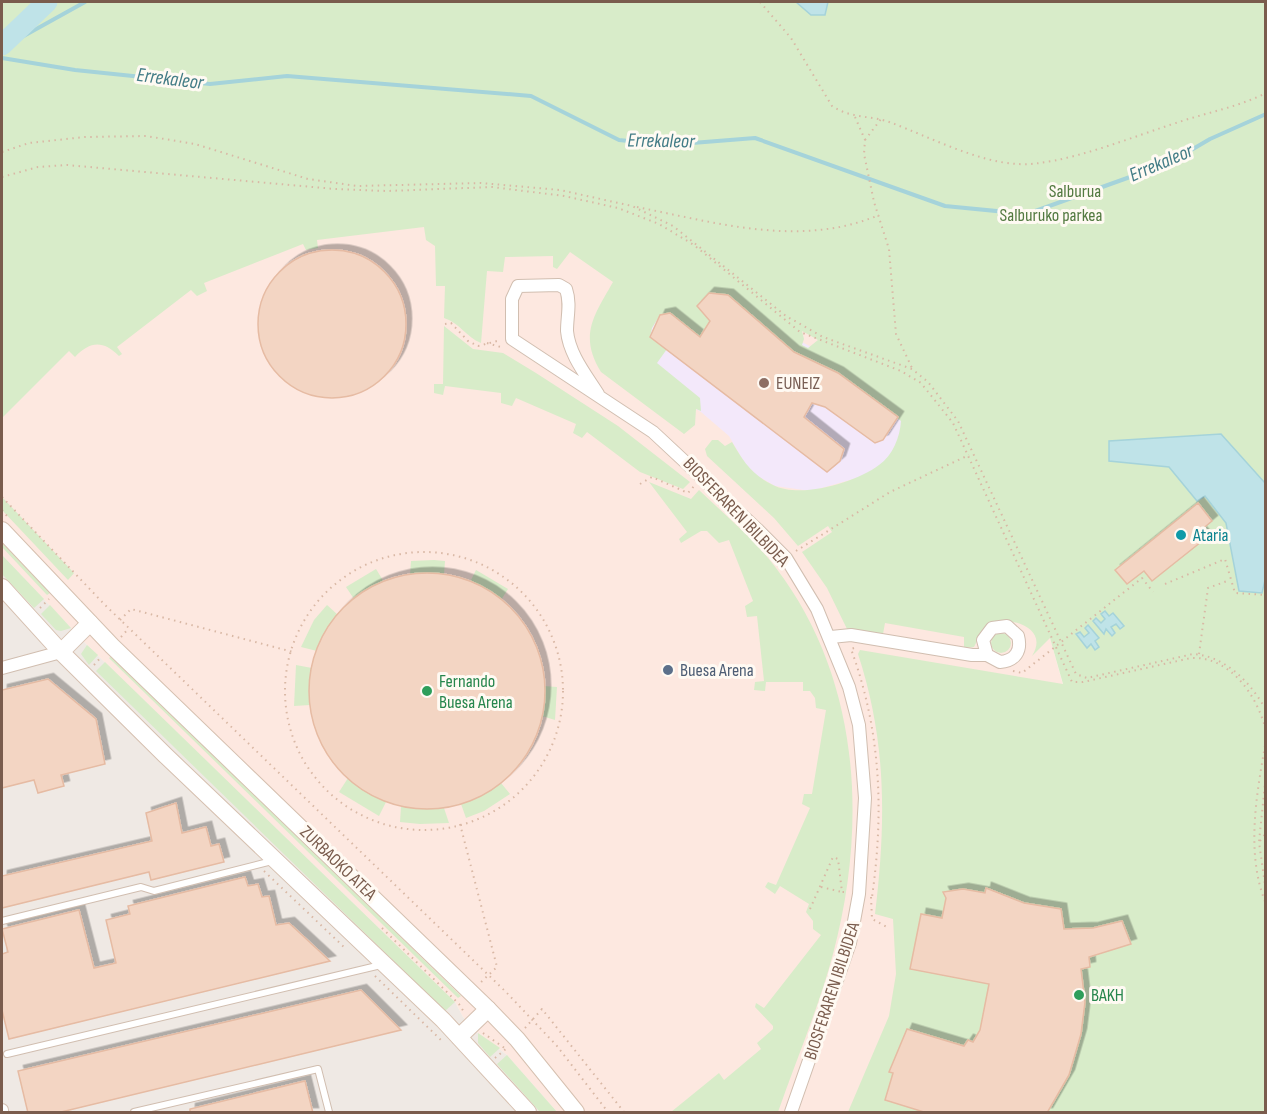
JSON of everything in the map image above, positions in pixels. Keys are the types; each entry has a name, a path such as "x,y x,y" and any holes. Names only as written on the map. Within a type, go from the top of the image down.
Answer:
{"street":[{"name":"BIOSFERAREN IBILBIDEA","path":"598,394 572,351 567,332 568,297 566,289 559,285 518,286 512,299 512,339 598,394 681,456 786,558 831,637 849,687 863,759 864,845 852,895 850,943 792,1113"},
{"name":"ZURBAOKO ATEA","path":"2,530 90,623 488,1009 517,1039 576,1113"},
{"path":"2,587 61,652 385,964 437,1026 459,1037 487,1065 528,1113"},
{"path":"2,668 61,652 90,623"},
{"path":"831,637 851,635 972,655 987,655"},
{"path":"459,1037 488,1009"}],"lane":[{"path":"2,921 141,887 154,891 276,860"},
{"path":"7,1054 385,964"},
{"path":"134,1113 318,1069 329,1113"}],"path":[{"path":"760,2 791,38 832,106 855,117 881,119 991,159 1018,165 1054,161 1193,117 1242,105 1266,93"},
{"path":"855,117 865,140 867,169 889,249 896,334 912,369"},
{"path":"865,140 881,119"},
{"path":"2,152 29,143 63,139 146,136 195,144 308,179 357,186 493,184 561,190 761,230 816,232 851,227 879,215"},
{"path":"2,177 38,166 67,165 335,189 387,191 492,187 564,196 622,209 659,224 694,245 800,332 901,371 921,383 953,423 1076,674 1087,678 1199,654 1222,662 1235,671 1254,691 1266,710"},
{"path":"622,209 632,206 674,226 786,316 813,332 912,369 928,382 952,413 1054,647 1072,682 1083,682 1191,658 1206,659 1232,673 1250,690 1261,711 1266,731"},
{"path":"445,324 451,323 468,341 478,346 512,339"},
{"path":"487,343 512,353"},
{"path":"786,558 822,532 890,492 970,455"},
{"path":"640,483 652,477 688,493 696,483 704,490"},
{"path":"2,497 120,620 532,1019 557,1046 608,1113"},
{"path":"424,550 456,554 480,561 527,594 555,645 562,673 563,701 558,729 547,756 531,780 511,799 487,815 460,824 403,830 375,824 323,792 303,766 286,706 286,677 293,652 304,624 319,601 340,580 367,564 392,555 424,550"},
{"path":"1165,584 1225,559 1235,593 1266,595"},
{"path":"1010,671 1022,673 1142,578 1153,592"},
{"path":"1199,654 1208,588 1232,580"},
{"path":"31,617 58,590"},
{"path":"120,620 131,609 293,652"},
{"path":"859,645 851,649 865,686 878,762 879,843 872,897 872,919 887,927"},
{"path":"1266,740 1256,809 1255,839 1257,866 1266,904"},
{"path":"1266,774 1259,842 1266,892"},
{"path":"437,1026 497,967 460,824"},
{"path":"1259,842 1266,833"},
{"path":"810,909 833,857 838,859 842,892"},
{"path":"850,884 852,895"},
{"path":"820,886 852,895 872,897"},
{"path":"487,1065 517,1039 542,1009 624,1113"}],"shaded area":[{"path":"560,197 826,343 1050,638 1063,685 1266,1055 1259,1112 557,1112 507,1055 478,1033 463,1017 455,1002 87,645 2,555 2,382 280,216"},
{"name":"EUNEIZ","path":"707,277 800,341 889,388 904,428 893,457 864,476 811,491 775,486 756,475 745,464 729,436 701,412 684,402 626,331"},
{"path":"2,555 87,645 455,1002 463,1017 478,1033 507,1055 557,1112 2,1112"}],"green space":[{"name":"Salburuko parkea","path":"2,2 1265,2 1265,1112 848,1112 889,1016 896,974 893,919 875,914 881,847 882,783 874,719 868,687 858,654 860,650 1063,684 1050,638 1032,656 1036,647 1036,639 1033,632 1019,623 993,622 980,635 974,647 964,648 964,637 885,623 883,634 847,629 827,588 802,552 832,532 828,526 798,546 774,518 707,456 705,449 712,440 718,440 725,446 732,442 749,467 759,477 784,489 812,490 856,478 879,465 895,445 901,421 838,373 794,352 728,295 709,293 697,306 710,321 700,337 670,313 660,315 652,328 650,337 667,349 657,363 700,398 701,411 696,409 695,425 684,434 601,372 594,359 590,336 592,325 600,304 613,282 570,252 557,269 553,267 553,256 505,257 503,272 487,271 481,343 444,318 445,286 436,286 435,246 426,240 424,227 317,240 318,248 306,250 303,244 204,283 207,291 197,296 191,290 117,347 122,354 119,356 107,347 97,344 91,345 75,357 69,351 2,418","holes":["802,331 818,340 808,348 802,345 804,339"]},
{"path":"444,326 473,349 503,353 536,373 618,426 690,482 683,489 640,472 587,432 582,438 573,433 576,424 516,398 512,406 501,403 501,393 445,386 443,395 434,393 434,384 443,384"},
{"path":"649,482 691,499 699,490 767,557 804,611 825,656 840,704 849,753 852,803 851,854 844,904 827,974 778,1112 671,1112 719,1073 724,1080 761,1049 757,1043 773,1029 773,1026 755,1007 756,1003 764,1008 821,935 813,929 813,921 806,912 809,904 780,886 775,894 765,887 768,882 776,885 810,808 802,804 804,794 812,794 826,710 816,708 815,698 810,691 803,691 803,682 766,682 765,691 754,690 755,682 764,681 757,616 747,617 745,606 753,601 729,540 719,543 707,531 701,531 681,543 679,539 687,532"},
{"path":"2,497 74,573 68,580 2,510"},
{"path":"2,543 50,593 47,595 2,547"},
{"path":"2,555 44,599 34,608 2,574"},
{"path":"411,561 445,561 444,575 410,575"},
{"path":"376,569 384,582 354,599 346,587"},
{"path":"476,570 508,589 501,600 470,582"},
{"path":"50,605 71,628 56,630 41,614"},
{"path":"327,605 338,615 317,651 301,647 314,620"},
{"path":"1001,633 1008,636 1011,643 1008,650 1001,653 994,650 991,643 994,636"},
{"path":"87,645 98,655 89,665 81,654"},
{"path":"112,656 461,996 458,998 109,658"},
{"path":"105,662 455,1002 445,1011 96,671"},
{"path":"296,665 312,668 310,705 294,706"},
{"path":"544,686 557,687 555,720 542,716"},
{"path":"348,778 386,802 379,816 339,792"},
{"path":"501,783 510,794 484,811 466,818 461,804 478,798"},
{"path":"401,806 444,808 449,823 400,822"},
{"path":"478,1033 500,1048 490,1057 478,1043"},
{"path":"507,1055 557,1112 540,1112 497,1064"}],"water":[{"path":"796,2 828,2 825,15 811,15"},
{"path":"1221,434 1265,483 1266,576 1262,593 1239,591 1226,523 1205,496 1197,501 1169,467 1109,461 1109,441"},
{"path":"1105,611 1109,616 1113,613 1124,626 1120,629 1116,624 1111,627 1115,633 1112,636 1106,629 1104,634 1093,621 1096,618 1101,623 1105,619 1101,614"},
{"path":"1088,625 1099,638 1095,641 1099,647 1095,650 1091,644 1087,648 1076,634 1080,632 1084,637 1089,633 1085,628"}],"building":[{"path":"332,250 360,255 385,271 401,296 406,324 401,352 385,377 360,393 332,398 304,393 279,377 263,352 258,324 263,296 279,271 304,255"},
{"path":"709,293 728,295 794,352 838,373 898,417 883,440 875,443 825,407 812,403 804,417 844,449 840,461 827,472 650,337 660,315 670,313 700,337 710,321 697,306"},
{"name":"Ataria","path":"1198,503 1212,521 1200,531 1206,538 1152,581 1144,571 1127,584 1115,570"},
{"name":"Fernando Buesa Arena","path":"427,573 472,582 502,600 518,616 531,636 540,657 545,691 536,736 518,766 502,782 482,795 461,804 427,809 382,800 352,782 336,766 323,746 314,725 309,691 318,646 336,616 352,600 372,587 393,578"},
{"path":"48,679 96,719 105,764 61,775 64,786 38,793 34,780 2,788 2,690"},
{"path":"176,803 182,833 206,827 211,846 219,844 224,862 151,880 149,872 2,908 2,876 152,841 146,813"},
{"path":"245,877 248,886 258,884 262,897 269,896 276,925 289,923 330,961 9,1039 2,1010 2,954 8,952 2,929 79,910 94,968 116,963 106,920 130,914 128,906"},
{"path":"986,888 1024,903 1061,909 1064,929 1093,928 1122,921 1131,944 1089,957 1090,967 1081,969 1085,1002 1081,1034 1069,1075 1047,1113 927,1113 885,1100 893,1073 889,1072 907,1029 964,1046 968,1040 973,1042 980,1030 989,984 910,969 921,914 942,918 946,898 943,892 963,889 985,893"},
{"path":"361,990 401,1030 57,1113 28,1113 18,1071"},
{"path":"305,1081 313,1113 190,1113 190,1109"}],"waterway":[{"path":"2,45 47,2"},
{"path":"2,48 85,2"},
{"name":"Errekaleor","path":"2,58 75,70 210,84 287,76 531,96 619,140 667,145 755,138 945,206 1027,214 1169,163 1210,139 1266,114"}],"place":[{"name":"EUNEIZ","path":"764,383"},
{"name":"Ataria","path":"1181,535"},
{"name":"Buesa Arena","path":"668,670"},
{"name":"Fernando Buesa Arena","path":"427,691"},
{"name":"BAKH","path":"1079,995"}],"park label":[{"name":"Salburua","path":"1075,191"}]}
